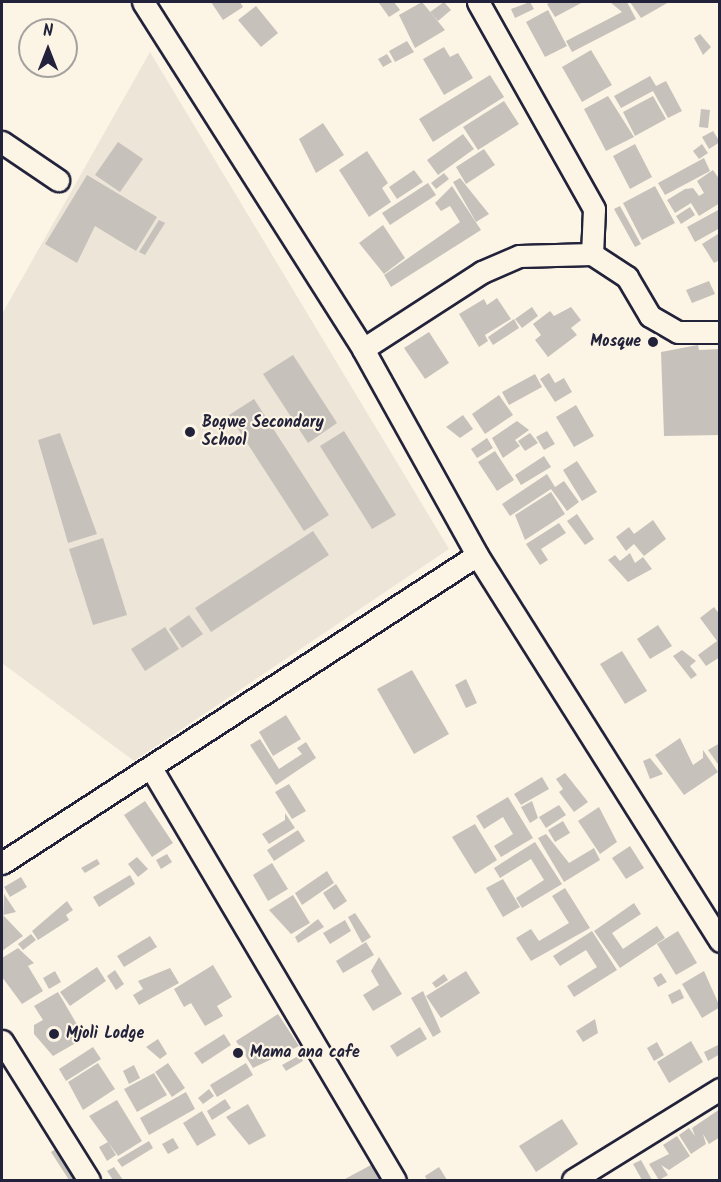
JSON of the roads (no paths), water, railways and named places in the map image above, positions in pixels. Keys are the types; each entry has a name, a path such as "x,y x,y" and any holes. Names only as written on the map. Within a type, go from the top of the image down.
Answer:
{"street":[{"path":"143,2 363,350 477,555 720,941"},
{"path":"478,2 594,209 592,254"},
{"path":"2,142 58,180"},
{"path":"363,350 482,272 519,256 592,254 627,278 650,316 678,332 720,332"},
{"path":"2,863 477,555"},
{"path":"151,768 395,1180"},
{"path":"2,1041 89,1180"},
{"path":"573,1180 720,1089"}],"place":[{"name":"Mosque","path":"653,342"},
{"name":"Bogwe Secondary School","path":"190,432"},
{"name":"Mjoli Lodge","path":"54,1034"},
{"name":"Mama ana cafe","path":"238,1053"}]}
